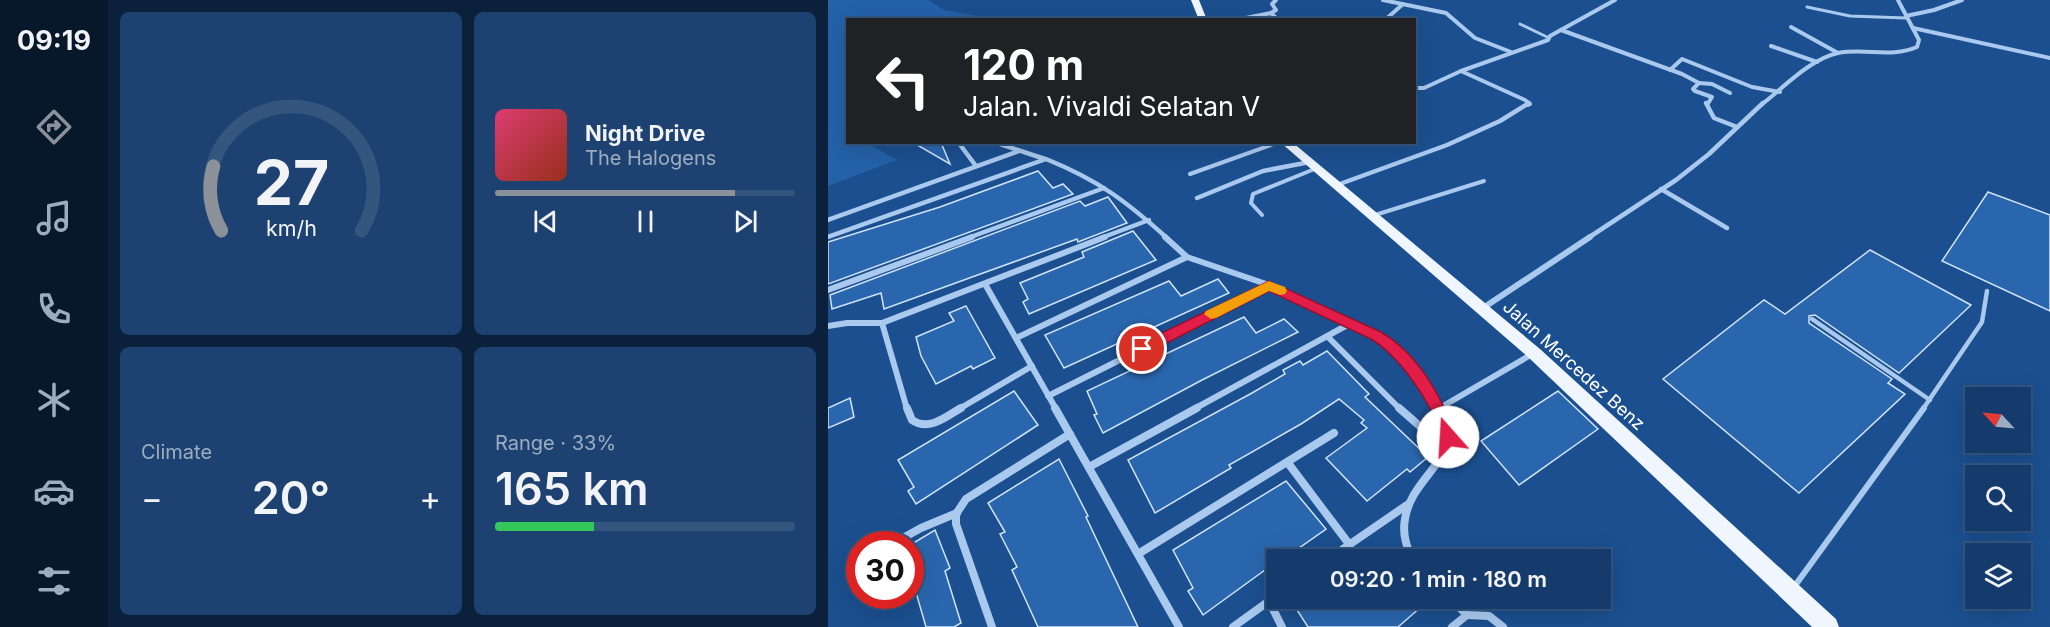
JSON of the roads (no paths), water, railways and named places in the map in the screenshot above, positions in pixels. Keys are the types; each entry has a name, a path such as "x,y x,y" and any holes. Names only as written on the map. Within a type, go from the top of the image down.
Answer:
{"main road":[{"path":"1195,0 1202,18"},
{"name":"Jalan Mercedez Benz","path":"1287,144 1534,353 1828,627"}],"street":[{"path":"1246,18 1276,10 1272,4 1276,0"},
{"path":"1383,0 1446,13 1475,38 1511,52"},
{"path":"1416,88 1424,88 1461,71 1550,38 1616,0"},
{"path":"1483,308 1701,160 1755,110 1817,62 1838,53 1908,51 1919,44 1898,0"},
{"path":"1906,17 1962,0"},
{"path":"1386,18 1403,4"},
{"path":"1271,13 1276,18"},
{"path":"1791,27 1838,53"},
{"path":"1913,28 2050,58"},
{"path":"1561,30 1699,83 1712,84 1730,93"},
{"path":"1771,46 1817,62"},
{"path":"1670,70 1682,59 1752,87 1780,92"},
{"path":"1337,185 1447,145 1528,106 1529,102 1461,71"},
{"path":"1699,83 1693,89 1712,97 1706,104 1710,113 1737,127"},
{"path":"960,144 976,166"},
{"path":"1000,144 1081,173 1128,203 1187,257 1269,285 1351,323 1391,345 1403,356 1438,409 1447,432 1446,449 1407,504 1342,549"},
{"path":"828,220 1019,151"},
{"path":"828,237 1046,159"},
{"path":"1197,198 1257,172 1313,165"},
{"path":"828,290 1104,188"},
{"path":"1660,189 1727,228"},
{"path":"828,326 847,323 882,323 1149,220"},
{"path":"1016,338 1187,257"},
{"path":"985,284 1179,627"},
{"path":"1048,396 1269,285"},
{"path":"882,323 909,416 916,424 937,422 1032,366"},
{"path":"1089,467 1351,323"},
{"path":"1328,337 1382,393 1446,449"},
{"path":"1438,409 1534,353"},
{"path":"1138,554 1334,433"},
{"path":"992,627 956,524 957,513 966,499 1070,434"},
{"path":"1288,462 1349,544"},
{"path":"1407,504 1403,532 1407,549"},
{"path":"916,531 957,513"},
{"path":"1233,627 1266,603"},
{"path":"1276,609 1282,627"},
{"path":"1461,609 1467,615"},
{"path":"1452,627 1467,615 1489,616 1503,627"}],"lane":[{"path":"1807,7 1850,16 1906,17"},
{"path":"1520,24 1550,38"},
{"path":"1190,174 1273,144"},
{"path":"1262,215 1251,203 1253,194 1313,165"},
{"path":"1375,216 1484,181"},
{"path":"1790,592 1810,568 1930,400 1982,322 1987,291"},
{"path":"1812,319 1930,400"}]}
